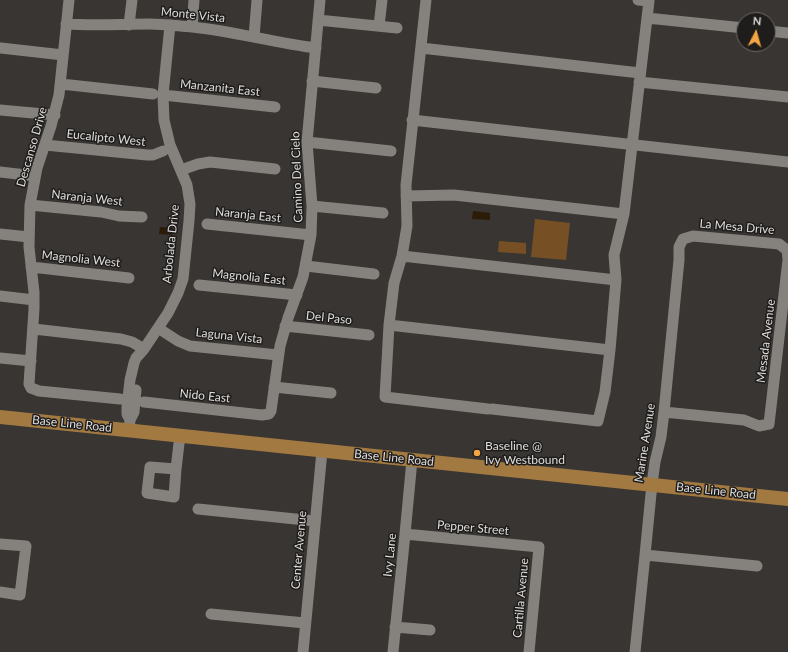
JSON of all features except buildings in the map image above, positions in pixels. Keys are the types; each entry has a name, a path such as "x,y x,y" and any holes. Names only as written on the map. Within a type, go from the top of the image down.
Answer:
{"main road":[{"name":"Base Line Road","path":"0,416 129,425 180,435 322,451 788,498"}],"street":[{"name":"Descanso Drive","path":"69,0 61,84 55,116 35,176 30,205 29,237 34,300 34,329 29,384 31,388 39,391 120,400"},
{"path":"129,25 132,0"},
{"path":"192,27 194,0"},
{"path":"254,37 257,0"},
{"name":"Camino Del Cielo","path":"262,415 269,414 271,411 278,354 285,326 306,266 311,235 312,206 307,142 320,0"},
{"path":"379,26 382,0"},
{"path":"426,0 412,120 406,196 407,226 402,256 394,283 389,325 385,397 598,421 605,392 610,350 616,280 614,254 624,214 649,1 638,0"},
{"path":"647,18 736,27"},
{"path":"318,20 397,28"},
{"name":"Monte Vista","path":"66,24 96,26 170,25 192,27 226,31 284,44 316,48"},
{"name":"Arbolada Drive","path":"129,425 134,412 144,349 172,308 183,279 190,209 188,193 181,170 170,145 158,94 170,25"},
{"path":"776,32 788,33"},
{"path":"1,48 63,55"},
{"path":"421,48 788,97"},
{"path":"312,81 376,88"},
{"name":"Manzanita East","path":"61,84 275,107"},
{"path":"0,110 55,116"},
{"path":"412,120 788,162"},
{"path":"307,142 391,151"},
{"name":"Eucalipto West","path":"45,145 146,155 153,155 163,151"},
{"path":"181,170 198,164 210,162 274,169"},
{"path":"0,172 35,176"},
{"path":"406,196 454,195 624,214"},
{"name":"Naranja West","path":"30,205 101,212 119,216 142,217"},
{"path":"312,206 383,213"},
{"name":"Naranja East","path":"207,224 311,235"},
{"path":"0,234 29,237"},
{"name":"La Mesa Drive","path":"683,239 693,236 779,244 788,257"},
{"name":"Marine Avenue","path":"634,652 654,462 661,437 664,412 679,247 683,239"},
{"path":"402,256 616,280"},
{"name":"Mesada Avenue","path":"664,412 744,420 759,426 769,424 788,257"},
{"path":"306,266 374,274"},
{"name":"Magnolia West","path":"31,267 129,278"},
{"name":"Magnolia East","path":"199,285 297,295"},
{"path":"0,296 34,300"},
{"path":"389,325 610,350"},
{"name":"Del Paso","path":"285,326 369,335"},
{"name":"Laguna Vista","path":"158,328 178,341 190,346 278,354"},
{"path":"34,329 116,338 132,342 144,349 136,358 131,375 127,407 129,425"},
{"path":"0,358 31,361"},
{"path":"274,387 331,393"},
{"name":"Nido East","path":"144,402 262,415"},
{"path":"176,470 180,435"},
{"name":"Center Avenue","path":"303,652 322,451"},
{"name":"Ivy Lane","path":"392,652 412,460"},
{"path":"198,509 315,521"},
{"name":"Pepper Street","path":"405,534 538,547"},
{"path":"0,544 26,546 20,595 0,592"},
{"name":"Cartilla Avenue","path":"529,652 538,547"},
{"path":"645,555 757,566"},
{"path":"211,614 306,624"},
{"path":"395,627 430,630"}],"shaded area":[{"path":"473,211 490,213 490,220 472,219"},
{"path":"535,219 570,223 566,260 531,257"},
{"path":"160,227 172,228 174,230 173,234 159,234"},
{"path":"499,241 526,243 526,254 498,252"}],"place":[{"name":"Baseline @ Ivy Westbound","path":"477,453"}]}
